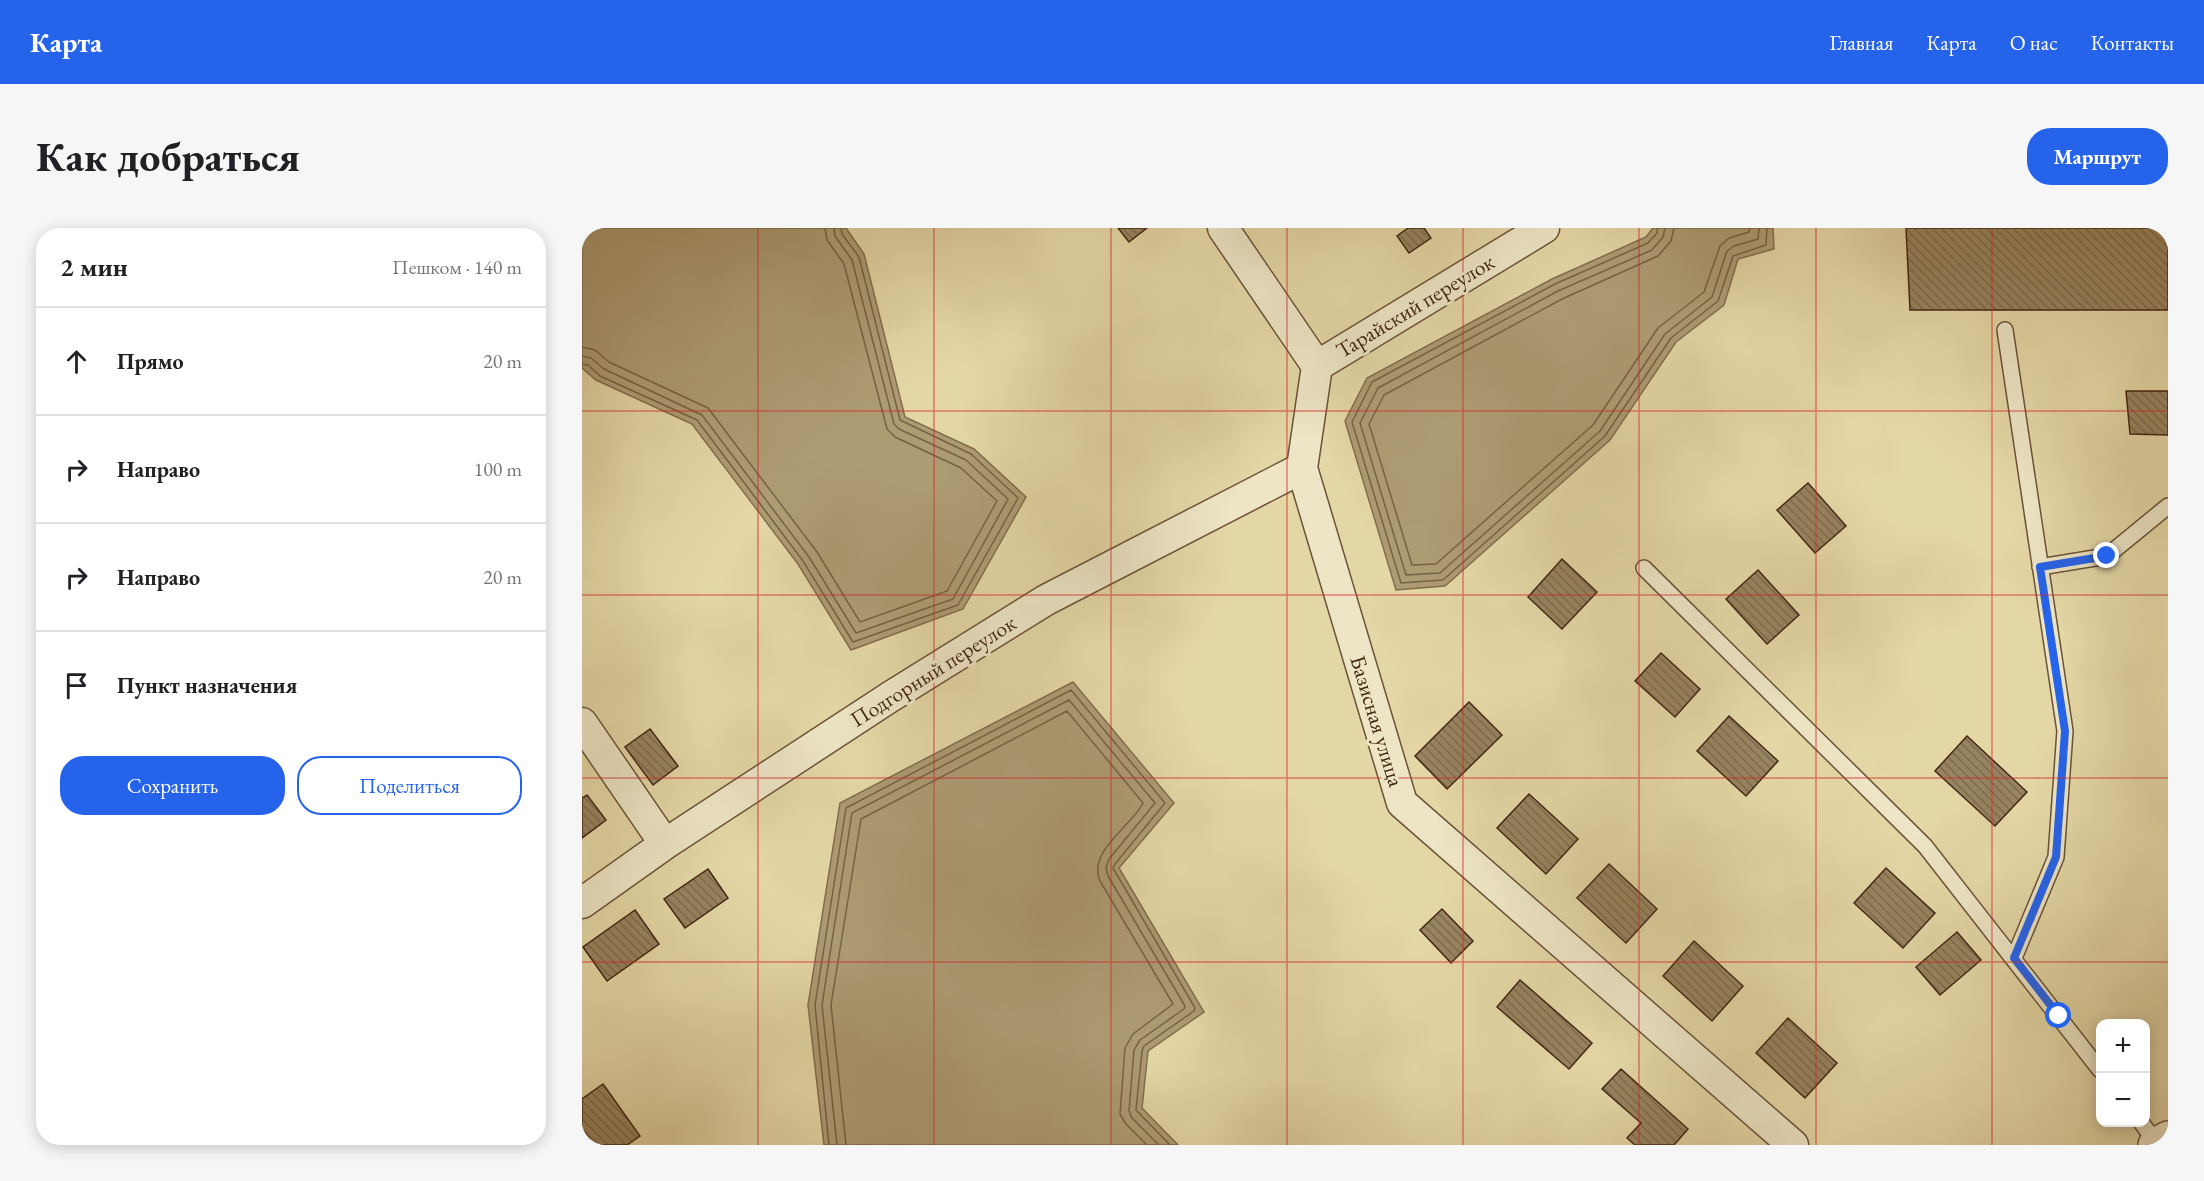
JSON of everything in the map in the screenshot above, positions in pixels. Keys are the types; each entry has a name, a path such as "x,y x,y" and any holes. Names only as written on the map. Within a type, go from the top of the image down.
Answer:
{"street":[{"path":"1223,228 1317,366"},
{"name":"Тарайский переулок","path":"1317,366 1544,228"},
{"name":"Базисная улица","path":"1317,366 1302,468 1402,803 1793,1145"},
{"name":"Подгорный переулок","path":"582,903 665,844 890,697 1046,600 1302,468"},
{"path":"582,723 665,844"}],"lane":[{"path":"2005,330 2065,731 2056,857 2014,958"},
{"path":"2040,567 2107,556 2168,506"},
{"path":"1644,568 1925,846 2096,1065"}],"water":[{"path":"582,228 846,228 864,254 905,417 974,449 1026,497 963,609 851,650 798,564 692,424 596,380 582,368"},
{"path":"1653,228 1773,228 1774,249 1738,259 1724,305 1676,342 1610,440 1445,586 1396,590 1345,421 1367,378 1552,279 1646,237"},
{"path":"1073,682 1174,803 1119,868 1204,1012 1148,1051 1142,1108 1178,1145 824,1145 808,1005 840,803"}],"building":[{"path":"1118,228 1147,228 1129,242"},
{"path":"1408,228 1424,228 1431,238 1409,253 1397,236"},
{"path":"1906,228 2168,228 2168,310 1910,310"},
{"path":"2126,391 2168,391 2168,435 2130,434"},
{"path":"1808,483 1846,526 1815,553 1777,510"},
{"path":"1562,559 1597,592 1562,629 1528,597"},
{"path":"1758,570 1799,615 1767,644 1726,599"},
{"path":"1661,653 1700,689 1675,717 1635,681"},
{"path":"1469,702 1502,735 1447,789 1415,756"},
{"path":"1729,716 1778,761 1746,796 1697,751"},
{"path":"650,729 678,766 653,785 625,747"},
{"path":"1967,736 2027,792 1995,826 1935,771"},
{"path":"1529,794 1578,839 1546,874 1497,828"},
{"path":"587,795 606,820 582,838 582,798"},
{"path":"1609,864 1657,909 1626,943 1577,898"},
{"path":"1886,868 1935,913 1903,948 1854,903"},
{"path":"708,869 728,898 685,928 664,899"},
{"path":"1442,909 1473,941 1451,963 1420,930"},
{"path":"635,910 659,944 607,981 583,947"},
{"path":"1957,932 1981,960 1940,995 1916,967"},
{"path":"1694,941 1743,986 1712,1021 1663,976"},
{"path":"1520,980 1592,1043 1569,1069 1497,1007"},
{"path":"1788,1018 1837,1063 1805,1098 1756,1053"},
{"path":"1621,1069 1688,1129 1674,1145 1635,1145 1627,1138 1641,1123 1602,1089"},
{"path":"603,1084 640,1136 627,1145 594,1145 582,1129 582,1099"}],"route":[{"path":"2059,1016 2014,958 2056,857 2065,731 2040,567 2107,556"}]}
